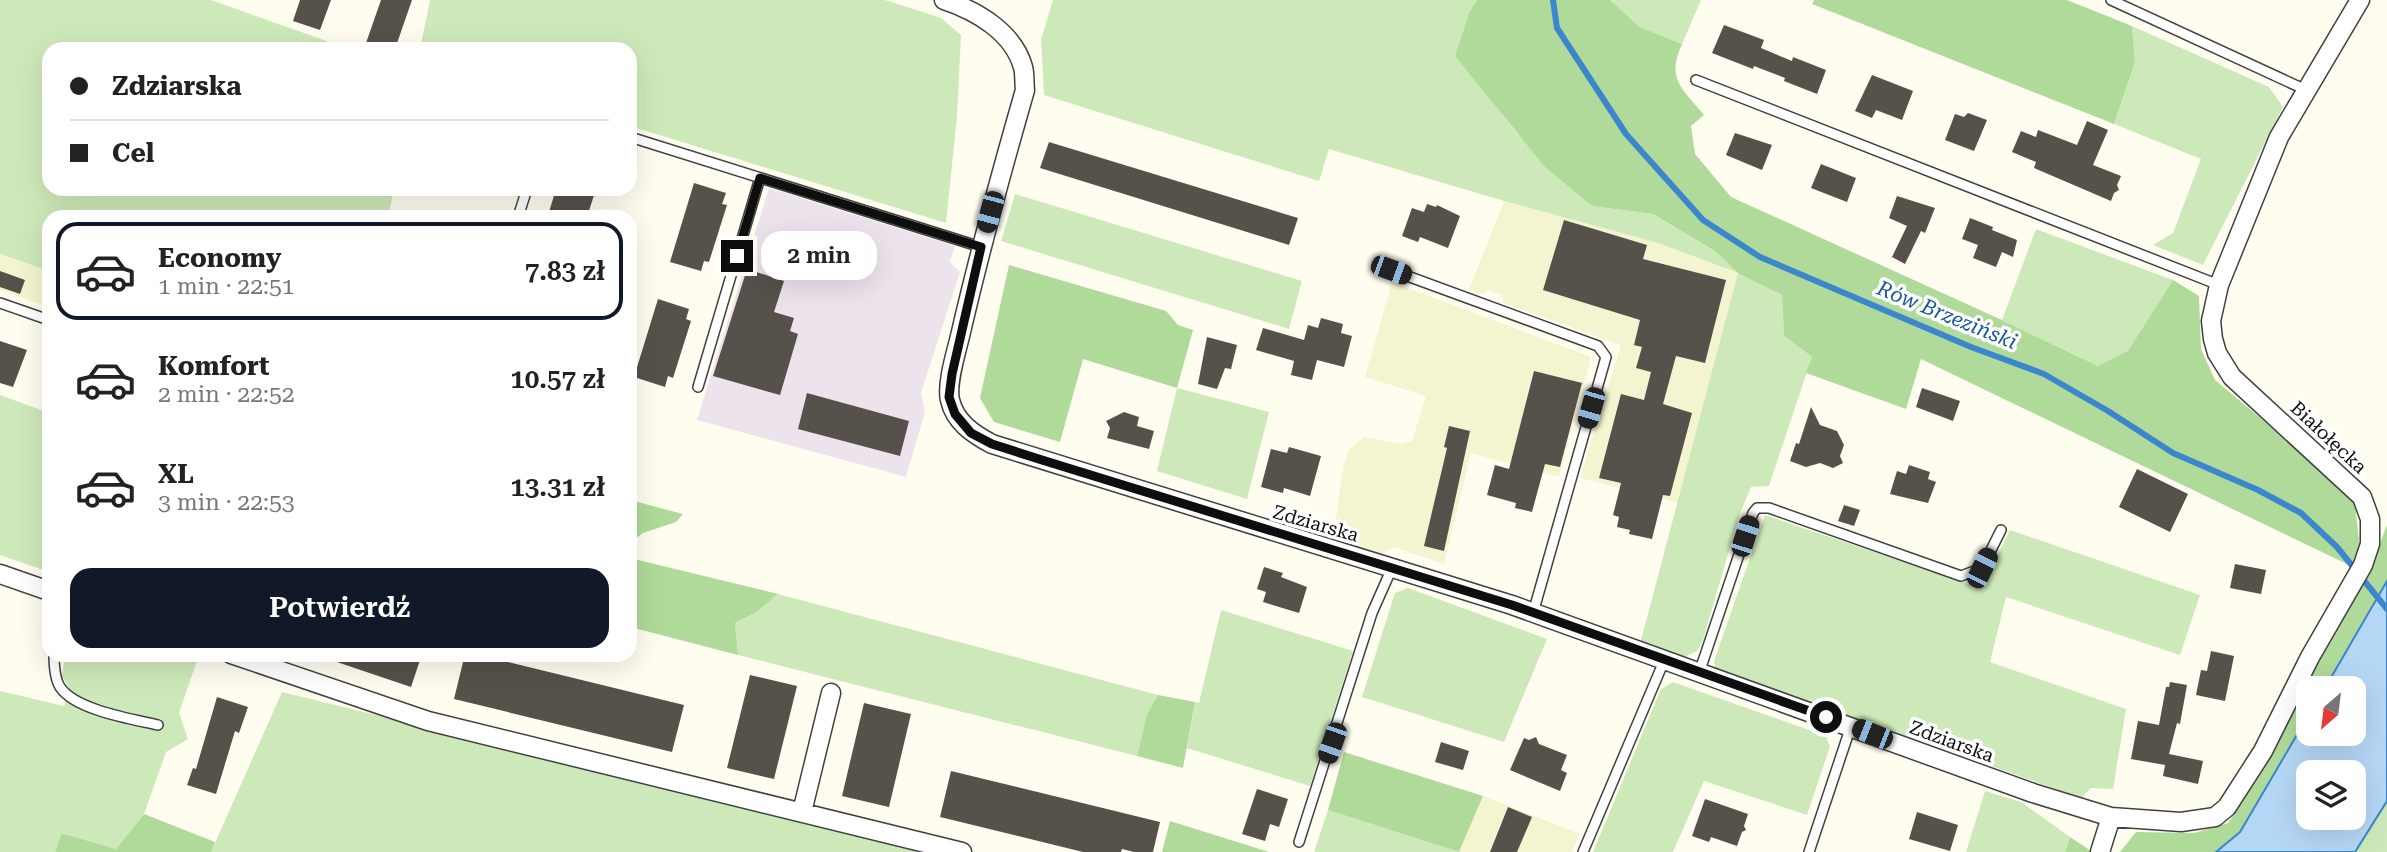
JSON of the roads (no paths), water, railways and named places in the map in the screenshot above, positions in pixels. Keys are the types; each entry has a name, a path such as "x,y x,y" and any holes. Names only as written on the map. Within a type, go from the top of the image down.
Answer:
{"street":[{"name":"Zdziarska","path":"944,0 958,4 993,25 1011,41 1024,68 1025,90 981,247 952,374 949,397 955,414 971,433 1019,453 1533,613 2033,793 2111,817"},
{"name":"Białołęcka","path":"2111,817 2181,822 2215,817 2227,807 2263,751 2311,657 2363,565 2370,544 2370,519 2362,497 2232,377 2217,352 2211,321 2219,285 2279,136 2360,0"},
{"path":"0,574 42,589"},
{"path":"255,662 428,721 962,852"},
{"path":"802,812 831,693"},
{"path":"2100,852 2111,817"}],"lane":[{"path":"2111,0 2306,90"},
{"path":"1696,80 2219,285"},
{"path":"637,139 981,247"},
{"path":"698,387 760,178"},
{"path":"1391,270 1598,346 1606,357 1533,613"},
{"path":"0,303 42,318"},
{"path":"1699,673 1756,508 1769,508 1961,576 1982,568 2001,530"},
{"path":"1299,842 1372,613 1392,568"},
{"path":"1583,852 1664,661"},
{"path":"54,662 60,687 75,701 158,725"},
{"path":"1809,852 1852,726"}],"water":[{"path":"2387,581 2387,801 2355,852 2216,852 2240,832 2296,736 2296,746 2366,746 2366,676 2332,676"}],"waterway":[{"name":"Rów Brzeziński","path":"1553,0 1557,28 1626,134 1703,220 1760,257 1971,347 2044,374 2173,453 2258,490 2301,513 2337,547 2387,609"}]}
